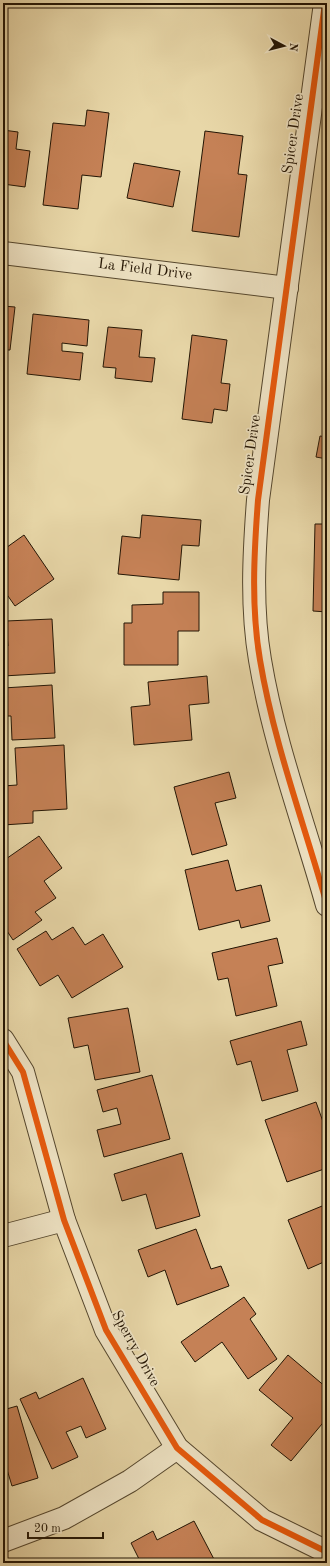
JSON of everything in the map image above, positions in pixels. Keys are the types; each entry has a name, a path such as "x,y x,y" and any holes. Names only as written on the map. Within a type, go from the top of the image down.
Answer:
{"street":[{"name":"Spicer Drive","path":"325,3 258,500 254,555 256,617 260,659 275,729 293,796 323,877 327,905"},
{"name":"La Field Drive","path":"3,253 287,288"},
{"name":"Sperry Drive","path":"3,1040 23,1072 64,1220 106,1330 177,1448 262,1520 327,1552"},
{"path":"3,1236 64,1220"},
{"path":"3,1541 64,1518 130,1481 177,1448"}],"building":[{"path":"87,110 109,113 101,177 82,175 78,209 43,205 53,123 85,126"},
{"path":"3,130 18,132 16,149 30,151 25,187 3,184"},
{"path":"205,131 243,136 238,174 247,175 239,237 192,231"},
{"path":"134,163 180,171 173,207 127,198"},
{"path":"3,306 15,307 10,350 3,350"},
{"path":"33,314 89,320 87,346 62,343 62,351 83,353 80,380 27,374"},
{"path":"108,327 142,330 139,357 155,358 152,382 115,378 116,368 103,367"},
{"path":"192,335 227,340 221,383 230,384 227,411 214,409 212,423 182,419"},
{"path":"320,436 327,437 327,459 316,457"},
{"path":"142,515 201,520 199,546 182,545 179,580 118,574 122,536 140,538"},
{"path":"315,524 327,524 327,612 313,611"},
{"path":"24,535 54,579 15,606 3,589 3,550"},
{"path":"163,592 199,592 199,631 178,631 178,665 124,665 124,623 132,623 132,605 163,604"},
{"path":"52,619 55,673 3,676 3,646 8,646 6,621"},
{"path":"207,676 209,703 189,705 192,740 134,745 131,707 150,705 148,682"},
{"path":"52,685 55,738 12,740 11,716 3,716 3,688"},
{"path":"64,745 67,809 33,811 33,823 3,825 3,786 17,785 15,748"},
{"path":"229,772 236,798 215,803 227,845 192,855 174,787"},
{"path":"39,836 62,868 44,881 56,898 35,912 42,920 13,940 3,925 3,899 6,897 3,892 3,861"},
{"path":"228,860 236,891 261,885 270,921 241,928 239,920 199,930 185,870"},
{"path":"73,927 85,945 103,934 123,967 72,998 58,975 40,986 17,949 46,931 52,940"},
{"path":"277,938 283,963 268,966 277,1006 236,1016 228,978 218,980 212,953"},
{"path":"128,1008 140,1072 95,1080 88,1045 74,1048 68,1018"},
{"path":"301,1021 307,1045 287,1050 298,1091 262,1101 251,1061 237,1065 230,1041"},
{"path":"152,1075 170,1139 104,1157 97,1130 121,1124 117,1108 103,1112 97,1090"},
{"path":"316,1102 327,1133 327,1168 287,1182 265,1120"},
{"path":"182,1153 200,1216 156,1229 146,1194 122,1201 114,1174"},
{"path":"327,1204 327,1264 326,1261 308,1269 288,1220"},
{"path":"196,1229 211,1269 221,1266 229,1286 177,1305 165,1270 148,1277 138,1250"},
{"path":"244,1297 256,1314 250,1319 277,1359 248,1379 222,1342 195,1362 181,1342"},
{"path":"288,1355 327,1388 327,1418 291,1461 271,1445 293,1418 259,1390"},
{"path":"83,1378 106,1429 86,1438 81,1426 66,1432 78,1457 52,1469 20,1399 36,1392 39,1399"},
{"path":"17,1406 38,1478 12,1486 5,1463 3,1464 3,1410"},
{"path":"194,1521 216,1563 141,1563 131,1543 153,1531 157,1540"}],"cycle path":[{"path":"325,3 258,500 255,540 254,600 260,660 273,722 327,905"},
{"path":"3,1040 23,1072 64,1220 106,1330 177,1448 262,1520 327,1552"}]}
